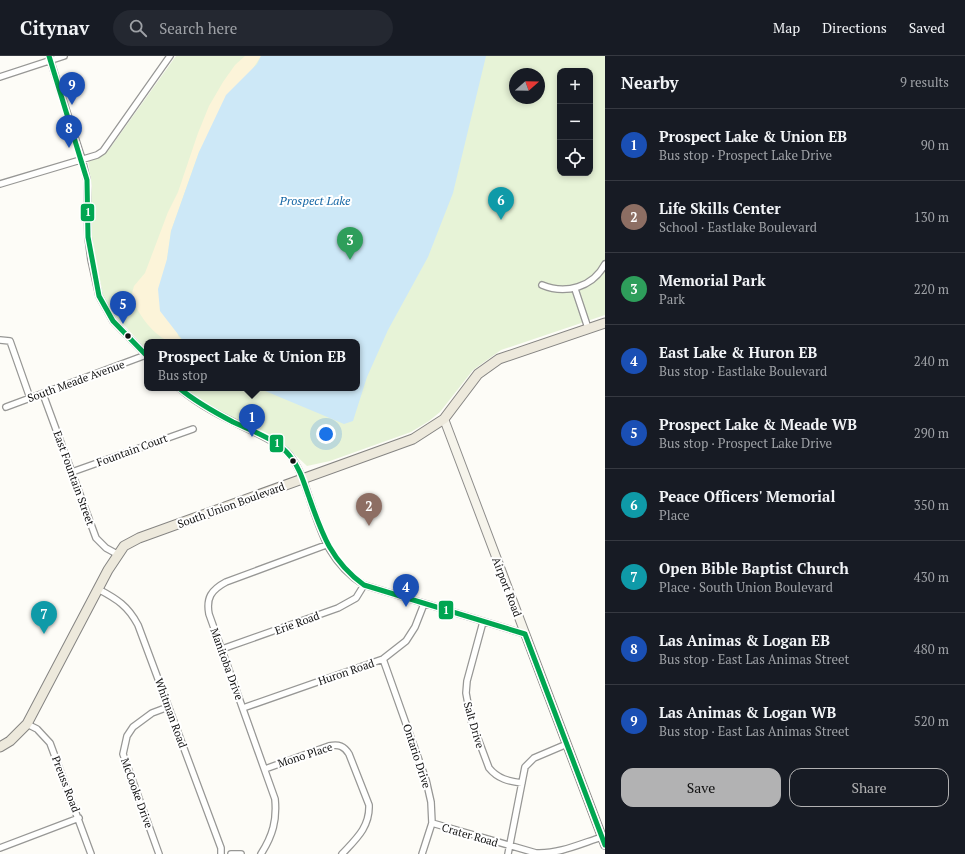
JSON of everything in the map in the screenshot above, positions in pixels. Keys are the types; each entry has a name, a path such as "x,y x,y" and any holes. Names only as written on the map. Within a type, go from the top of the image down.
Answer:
{"main road":[{"name":"South Union Boulevard","path":"0,747 10,741 27,724 117,554 124,546 139,538 413,439 444,419 478,374 499,359 605,323"},
{"name":"Airport Road","path":"444,419 604,841"}],"street":[{"path":"0,76 50,58 64,56"},
{"path":"0,184 97,155 107,147 170,56"},
{"path":"50,58 82,159 88,188 87,220 91,260 99,296 113,321 144,353"},
{"path":"542,286 561,290 575,289 594,278 605,264"},
{"path":"575,289 588,328"},
{"path":"0,340 10,341 30,398"},
{"name":"South Meade Avenue","path":"6,407 144,357"},
{"path":"184,391 203,406 263,437 286,451 293,459 303,479 326,545 341,567 351,577 364,585 525,634"},
{"name":"East Fountain Street","path":"43,394 96,538 106,548 117,554"},
{"name":"Fountain Court","path":"72,472 193,429"},
{"name":"Manitoba Drive","path":"262,854 272,835 276,813 275,798 209,614 207,603 216,587 226,582 326,545"},
{"name":"Erie Road","path":"222,649 338,608 356,598 364,585"},
{"name":"Whitman Road","path":"98,589 116,598 127,607 133,615 221,848 221,854"},
{"name":"Huron Road","path":"243,708 383,660 406,641 415,627 424,604"},
{"name":"Salt Drive","path":"483,622 467,681 467,707 489,768 495,775 505,780 522,783"},
{"name":"Ontario Drive","path":"383,660 426,780 431,802 432,823 422,854"},
{"name":"McCooke Drive","path":"159,854 123,754 127,736 134,727 152,713 168,707"},
{"name":"Preuss Road","path":"27,724 37,729 50,743 79,818 91,854"},
{"path":"508,854 525,767 534,758 567,744"},
{"name":"Mono Place","path":"265,769 329,746 342,746 346,749 350,754 368,806 369,814 363,831 342,854"},
{"path":"0,848 79,818"},
{"name":"Crater Road","path":"432,823 536,853 561,851 604,841"},
{"path":"231,854 241,854"}],"green space":[{"path":"176,56 605,56 605,315 501,350 473,370 440,412 429,421 411,432 330,461 307,466 285,445 206,404 188,391 360,391 360,339 144,339 144,347 111,311 102,296 93,247 90,218 92,186 88,161 108,151"}],"sand":[{"path":"245,56 261,56 199,152 171,231 167,259 178,336 181,339 165,339 156,333 141,316 131,297 134,286 145,273 168,212 178,192 209,106 235,65"}],"water":[{"name":"Prospect Lake","path":"261,56 486,56 453,193 428,257 388,330 367,377 353,421 344,424 265,391 360,391 360,339 182,339 160,311 158,289 167,259 171,231 199,152 226,95 257,64"}],"transit line":[{"name":"1","path":"49,56 87,180 88,237 99,296 113,321 144,353"},
{"name":"1","path":"183,391 212,411 264,436 285,450 299,471 318,523 329,546 343,566 364,585 525,634"},
{"name":"1","path":"525,634 605,845"}],"place":[{"name":"Las Animas & Logan WB","path":"72,105"},
{"name":"Las Animas & Logan EB","path":"69,148"},
{"name":"Peace Officers' Memorial","path":"501,220"},
{"name":"Memorial Park","path":"350,260"},
{"name":"Prospect Lake & Meade WB","path":"123,324"},
{"name":"Prospect Lake & Union EB","path":"252,437"},
{"name":"Life Skills Center","path":"369,526"},
{"name":"East Lake & Huron EB","path":"406,607"},
{"name":"Open Bible Baptist Church","path":"44,634"}]}
